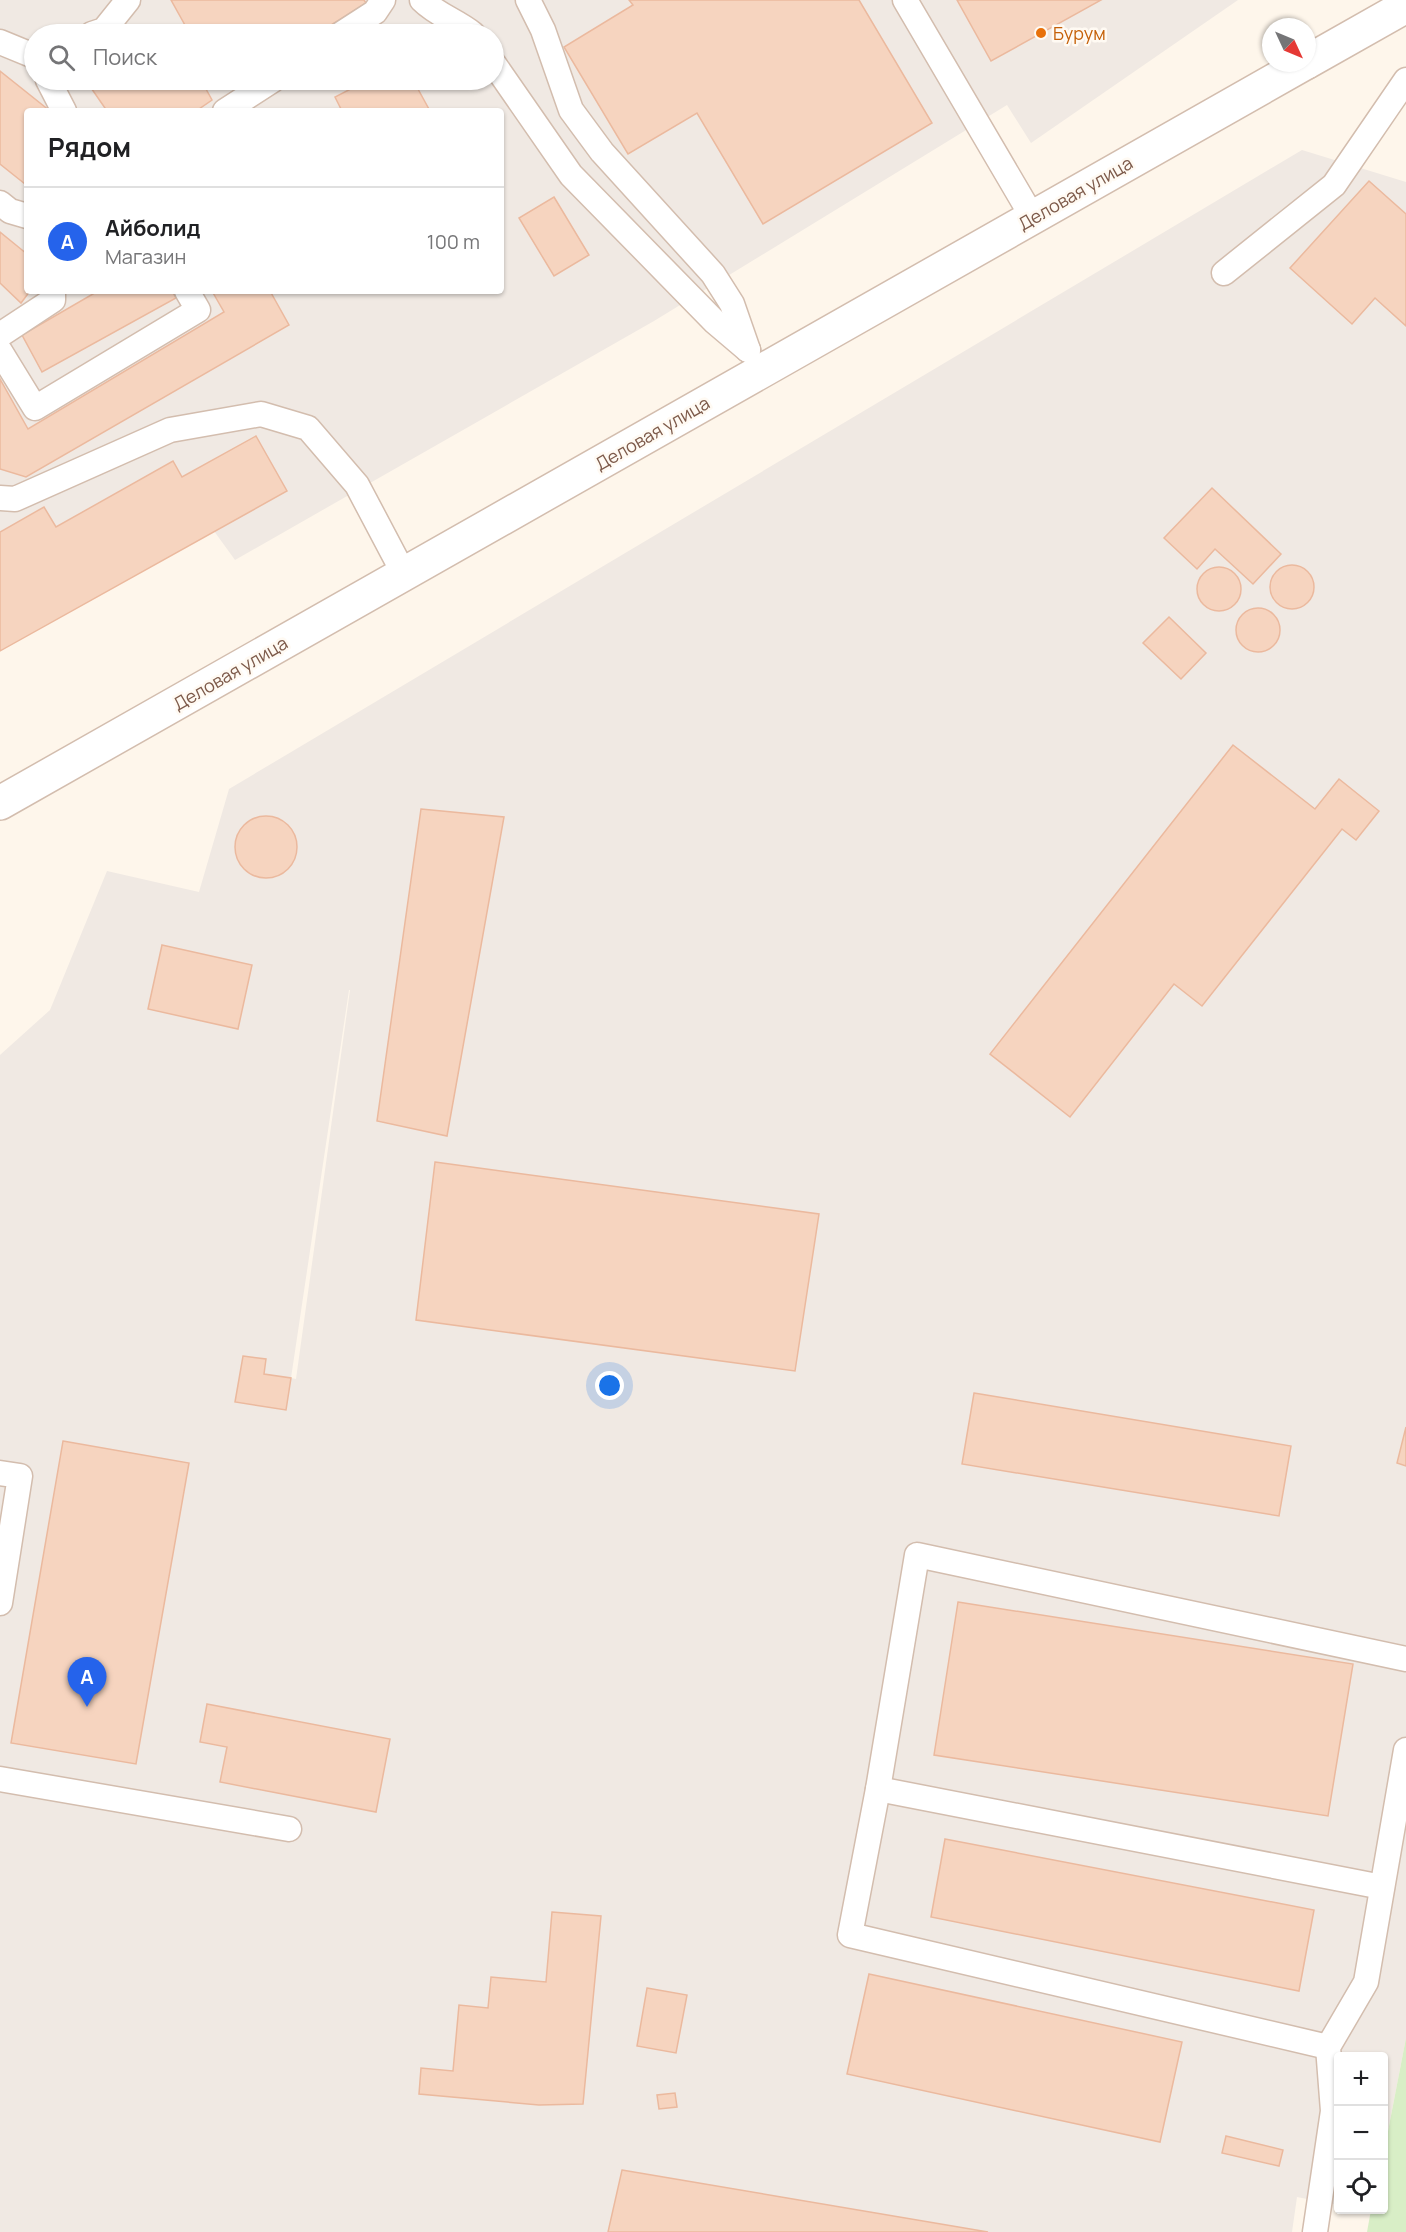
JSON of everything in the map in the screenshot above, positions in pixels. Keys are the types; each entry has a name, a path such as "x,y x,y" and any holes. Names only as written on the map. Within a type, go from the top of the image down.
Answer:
{"street":[{"name":"Деловая улица","path":"1316,57 1405,14"},
{"name":"Деловая улица","path":"0,803 404,574 756,360 1033,218 1288,72"}],"lane":[{"path":"109,24 128,0"},
{"path":"356,24 375,12 383,0"},
{"path":"422,0 432,10 461,24"},
{"path":"528,0 543,30 571,110 602,152 713,274 732,304 756,360"},
{"path":"904,0 1033,218"},
{"path":"0,42 24,52"},
{"path":"504,78 571,175 715,322 756,360"},
{"path":"1224,273 1335,185 1406,80"},
{"path":"53,90 62,108"},
{"path":"230,108 258,90"},
{"path":"0,203 10,211 24,215"},
{"path":"0,335 53,300 53,294"},
{"path":"0,351 35,408 198,310 189,294"},
{"path":"0,498 15,499 171,430 261,414 308,428 357,485 404,574"},
{"path":"0,1473 20,1476 0,1603"},
{"path":"1328,2047 850,1935 879,1789 917,1555 1406,1659"},
{"path":"1315,2232 1333,2111 1328,2047 1366,1982 1406,1750"},
{"path":"0,1779 289,1829"},
{"path":"879,1789 1382,1887"}],"shaded area":[{"path":"0,0 1238,0 1031,143 1007,105 654,321 235,560 214,531 0,651"},
{"path":"1302,150 1406,182 1406,2038 1388,2131 1388,2052 1334,2052 1334,2204 1297,2197 1292,2232 0,2232 0,1055 50,1010 107,871 199,892 229,789","holes":["350,990 296,1379 291,1378"]}],"green space":[{"path":"1406,2038 1406,2232 1367,2232 1370,2214 1388,2214 1388,2131"}],"building":[{"path":"171,0 364,0 366,3 333,24 184,24"},
{"path":"629,0 859,0 932,123 763,224 697,113 628,154 564,47 633,5"},
{"path":"957,0 1101,0 991,61"},
{"path":"0,71 46,108 24,108 24,183 0,164"},
{"path":"93,90 206,90 212,100 200,108 105,108"},
{"path":"349,90 418,90 428,108 340,108 335,97"},
{"path":"1369,181 1406,214 1406,326 1375,298 1352,324 1290,268"},
{"path":"554,197 589,255 554,276 519,218"},
{"path":"0,232 24,252 24,294 28,294 21,303 0,283"},
{"path":"93,294 174,294 176,298 42,372 22,335"},
{"path":"214,294 272,294 289,325 26,477 0,469 0,379 28,429 224,312"},
{"path":"256,436 287,491 0,651 0,532 44,507 56,527 173,461 182,477"},
{"path":"1212,488 1281,554 1253,584 1215,549 1197,569 1164,538"},
{"path":"1292,565 1308,571 1314,587 1308,603 1292,609 1276,603 1270,587 1276,571"},
{"path":"1219,567 1234,574 1241,589 1234,604 1219,611 1204,604 1197,589 1204,574"},
{"path":"1258,608 1267,609 1274,614 1279,621 1279,639 1274,646 1267,651 1258,652 1249,651 1242,646 1237,639 1236,630 1237,621 1242,614 1249,609"},
{"path":"1169,617 1206,653 1181,679 1143,643"},
{"path":"1233,745 1315,809 1339,779 1379,811 1356,840 1342,829 1202,1006 1174,984 1070,1117 990,1054"},
{"path":"421,809 504,817 447,1136 377,1121"},
{"path":"266,816 278,818 288,825 295,835 297,847 295,859 288,869 278,876 266,878 254,876 244,869 237,859 235,847 237,835 244,825 254,818"},
{"path":"162,945 252,965 238,1029 148,1009"},
{"path":"435,1162 819,1214 795,1371 416,1320"},
{"path":"243,1356 266,1359 264,1374 291,1378 286,1410 235,1402"},
{"path":"974,1393 1291,1446 1279,1516 962,1464"},
{"path":"1406,1427 1406,1466 1397,1463"},
{"path":"63,1441 189,1463 136,1764 11,1743"},
{"path":"958,1602 1353,1664 1328,1816 934,1755"},
{"path":"207,1704 390,1739 376,1812 220,1782 227,1747 200,1742"},
{"path":"945,1839 1314,1910 1299,1991 931,1917"},
{"path":"552,1912 601,1916 583,2104 539,2105 419,2094 421,2068 453,2071 459,2005 488,2008 491,1977 546,1982"},
{"path":"869,1974 1182,2042 1160,2142 847,2074"},
{"path":"647,1988 687,1995 676,2053 637,2046"},
{"path":"675,2093 677,2107 659,2109 657,2095"},
{"path":"1226,2136 1283,2150 1279,2166 1222,2153"},
{"path":"622,2170 988,2232 608,2232"}],"place":[{"name":"Бурум","path":"1041,33"},
{"name":"Айболид","path":"87,1707"}]}
